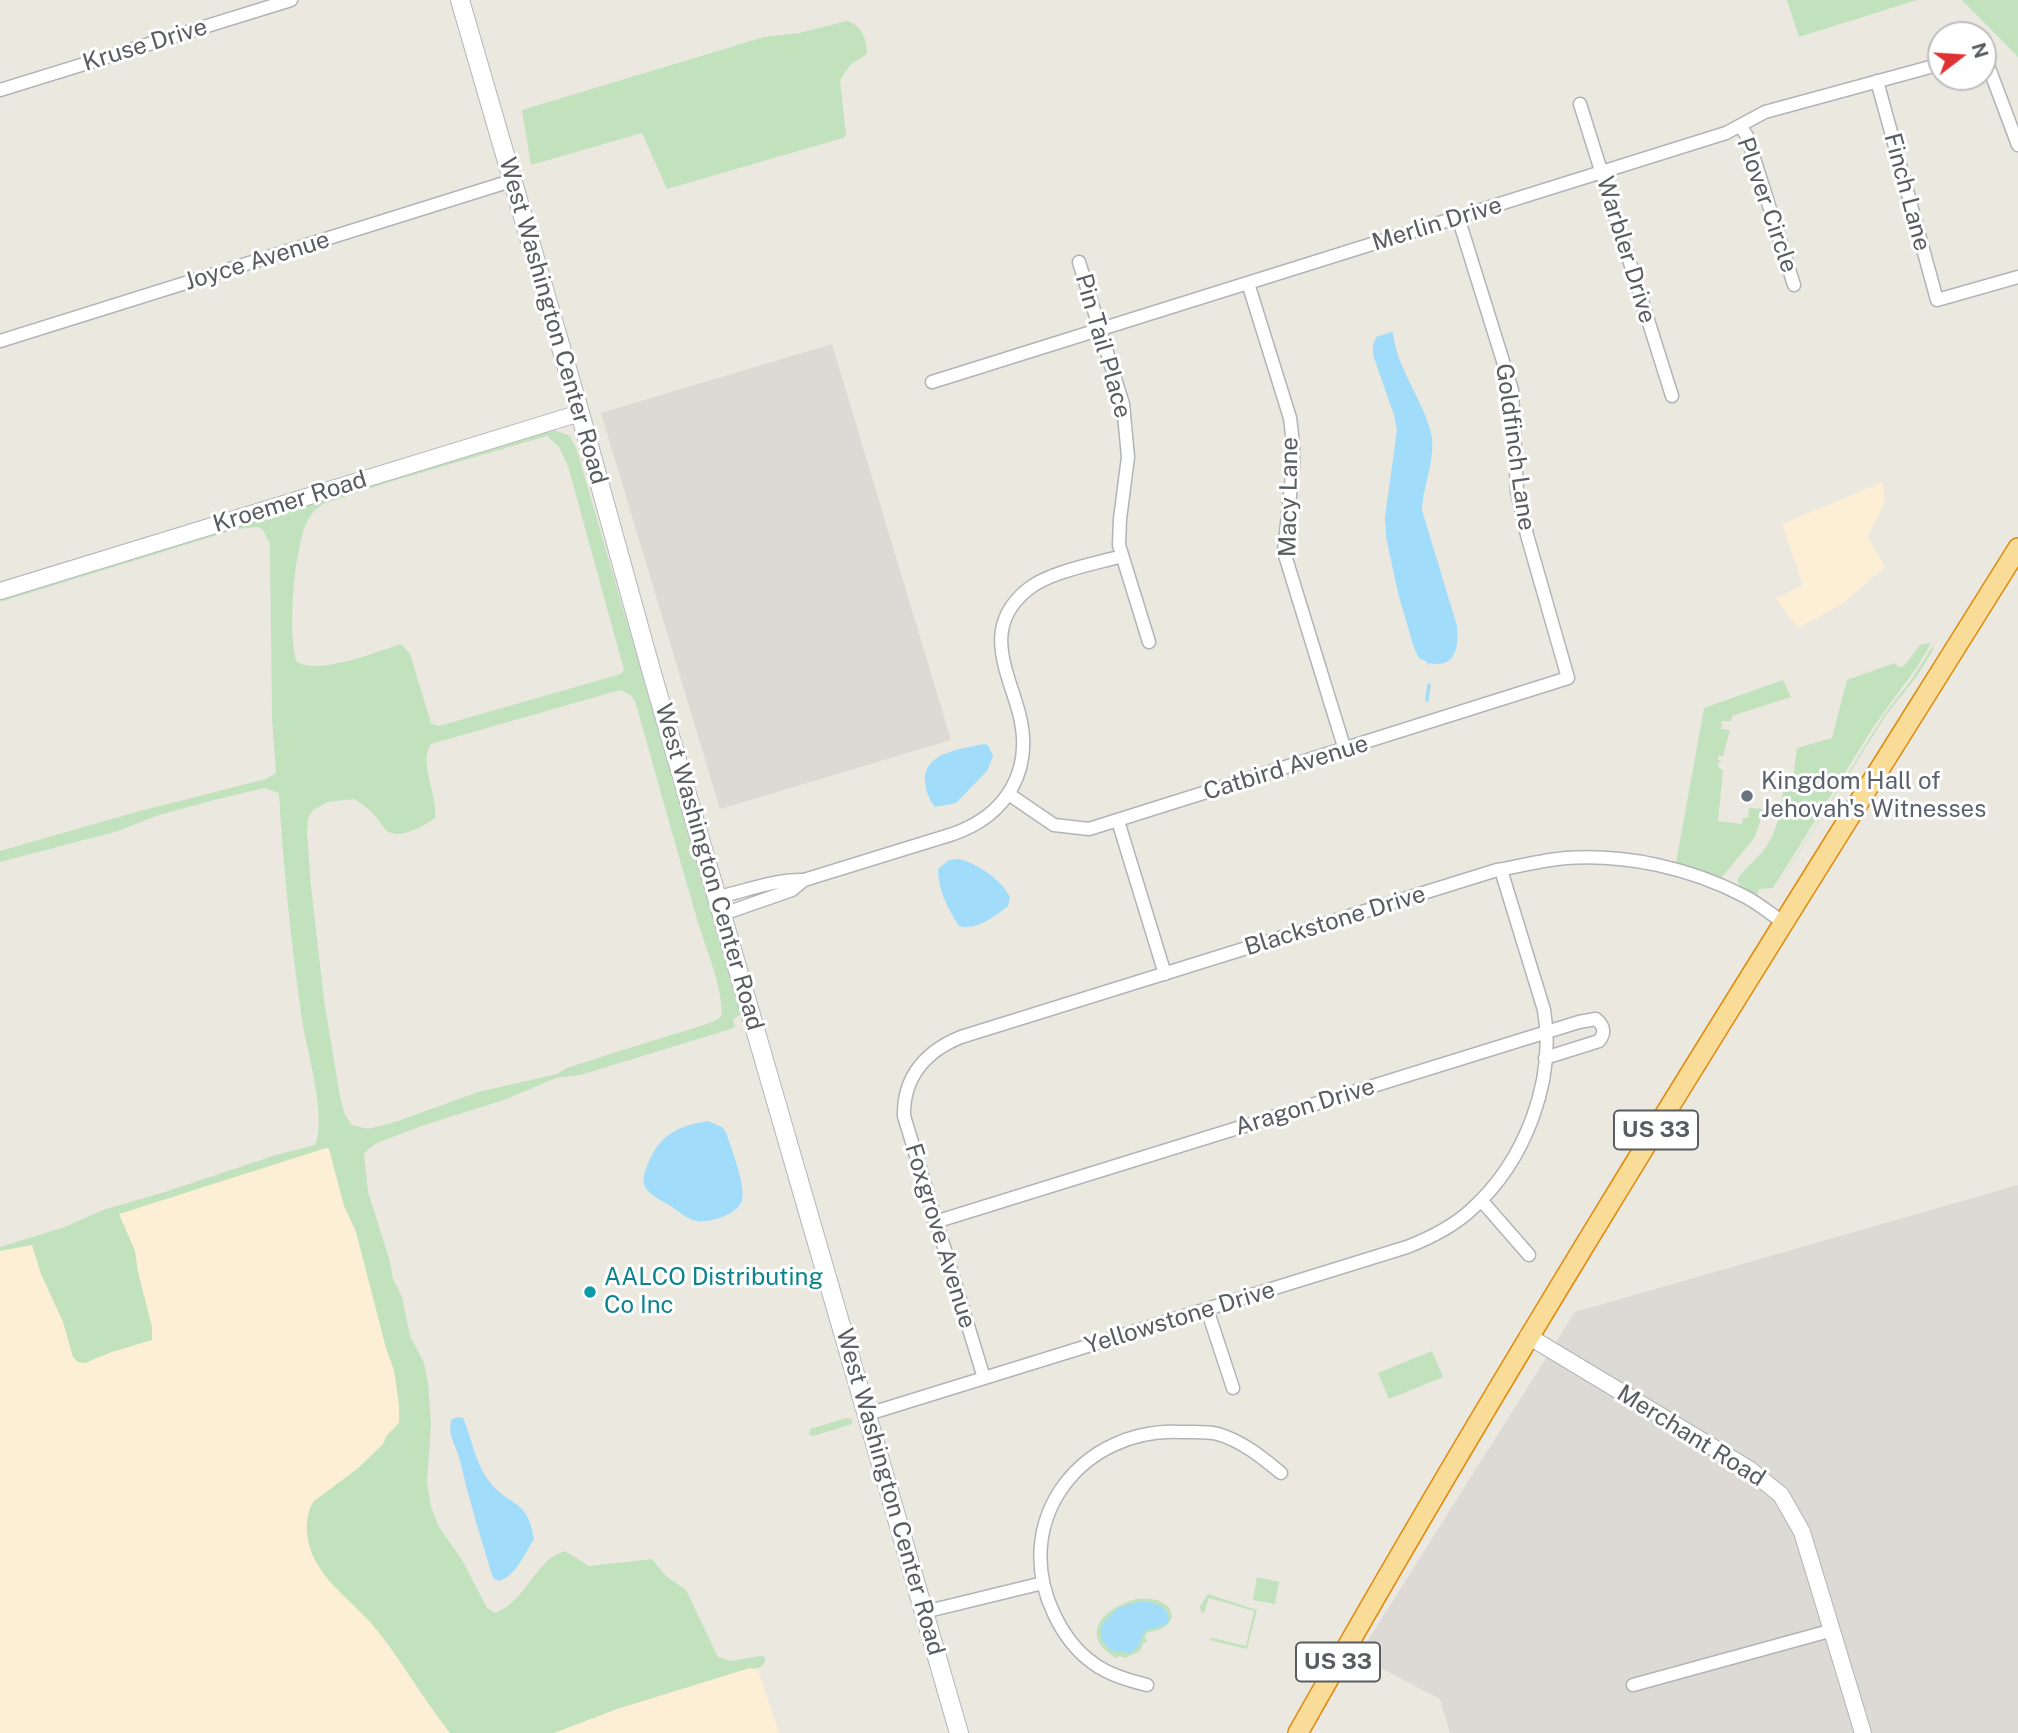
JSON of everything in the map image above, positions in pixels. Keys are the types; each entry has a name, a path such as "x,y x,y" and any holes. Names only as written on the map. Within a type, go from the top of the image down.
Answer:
{"highway":[{"name":"US 33","path":"1298,1733 1378,1590 1528,1336 2018,548"}],"main road":[{"name":"West Washington Center Road","path":"460,0 959,1733"}],"street":[{"name":"Kruse Drive","path":"0,90 290,0"},
{"name":"Merlin Drive","path":"932,382 1726,133 1765,112 1927,68"},
{"name":"Finch Lane","path":"1877,81 1939,301 2018,278"},
{"path":"1997,89 2018,145"},
{"name":"Warbler Drive","path":"1580,104 1672,396"},
{"name":"Plover Circle","path":"1740,126 1747,136 1794,285"},
{"name":"Joyce Avenue","path":"0,341 513,180"},
{"name":"Goldfinch Lane","path":"1458,217 1512,390 1517,491 1568,678"},
{"name":"Pin Tail Place","path":"1079,262 1122,397 1128,457 1119,532 1122,556 1149,642"},
{"name":"Macy Lane","path":"1248,283 1284,395 1293,443 1293,467 1283,552 1345,750"},
{"name":"Kroemer Road","path":"0,591 580,413"},
{"path":"721,906 769,884 804,880 965,830 987,817 1010,795 1023,749 1019,713 1001,656 1006,620 1020,597 1037,583 1122,556"},
{"name":"Catbird Avenue","path":"1010,795 1042,818 1064,828 1089,829 1568,678"},
{"path":"1118,821 1165,974"},
{"name":"Blackstone Drive","path":"906,1092 926,1057 947,1042 1501,870 1566,858 1637,861 1674,869 1743,895 1784,923"},
{"name":"Yellowstone Drive","path":"868,1414 1415,1244 1459,1219 1497,1182 1521,1147 1538,1101 1545,1058 1546,1032 1542,1000 1501,870"},
{"name":"Aragon Drive","path":"935,1222 1546,1032 1590,1019 1600,1022 1604,1032 1599,1041 1545,1058"},
{"name":"Foxgrove Avenue","path":"906,1092 904,1116 984,1378"},
{"path":"1481,1200 1529,1255"},
{"path":"1208,1309 1233,1388"},
{"name":"Merchant Road","path":"1528,1336 1749,1469 1781,1495 1802,1532 1863,1733"},
{"path":"1147,1685 1120,1677 1094,1663 1074,1646 1058,1623 1042,1583 1040,1553 1042,1533 1057,1493 1079,1468 1102,1450 1146,1434 1168,1431 1218,1434 1252,1450 1282,1473"},
{"path":"925,1612 1042,1583"},
{"path":"1633,1685 1833,1630"}],"shaded area":[{"path":"832,344 951,740 720,809 601,413"},
{"path":"1883,482 1885,501 1868,537 1885,567 1842,604 1810,622 1800,626 1795,624 1776,599 1803,585 1782,524"},
{"path":"340,1139 410,1383 456,1733 0,1733 0,1249"},
{"path":"2018,1185 2018,1733 1450,1733 1440,1699 1358,1656 1575,1312"},
{"path":"756,1663 779,1733 525,1733"}],"green space":[{"path":"1787,0 1917,0 1799,37"},
{"path":"1962,0 2018,0 2018,57 1997,36 1997,21 1983,21"},
{"path":"847,21 863,34 867,54 851,64 840,80 846,135 843,138 667,189 642,133 531,165 522,110 764,37 799,33"},
{"path":"551,429 570,436 577,450 724,957 744,1013 733,1019 735,1027 731,1029 580,1075 556,1078 504,1100 377,1143 364,1155 368,1192 393,1279 402,1297 410,1336 424,1363 428,1382 431,1424 427,1482 431,1507 439,1527 462,1560 487,1608 495,1613 506,1608 546,1563 565,1551 589,1566 652,1559 666,1576 686,1590 718,1657 731,1661 765,1657 762,1666 617,1709 554,1733 450,1733 382,1636 325,1576 309,1544 307,1522 314,1501 357,1469 383,1444 387,1435 399,1423 394,1370 356,1232 344,1206 329,1149 119,1214 135,1251 152,1327 152,1340 85,1363 78,1362 73,1357 63,1322 41,1274 32,1245 0,1251 0,1247 65,1227 103,1210 315,1145 319,1117 294,958 279,793 264,788 214,800 156,816 118,831 0,862 0,851 136,812 266,779 276,773 272,718 270,544 263,530 258,527 237,529 0,602 0,598","holes":["547,436 559,447 568,466 624,670 621,674 439,726 431,723 410,654 401,644 333,664 319,666 297,662 292,612 296,569 303,532 316,509 323,504 386,483","620,690 631,695 635,701 715,976 722,1015 707,1024 567,1068 557,1074 478,1092 368,1129 352,1125 345,1115 340,1097 324,1000 307,833 308,819 313,810 328,802 354,799 371,812 387,831 398,834 412,831 435,818 427,769 431,744"]},
{"path":"1931,643 1874,726 1773,888 1759,889 1757,896 1741,888 1737,880 1763,851 1776,827 1784,783 1793,780 1797,748 1832,738 1847,680 1895,663 1898,667 1904,666 1920,645"},
{"path":"1933,646 1917,676 1886,715 1773,894 1884,715"},
{"path":"1783,680 1791,697 1732,716 1731,721 1722,721 1721,729 1730,730 1723,756 1718,756 1718,760 1722,760 1718,763 1719,768 1723,770 1718,821 1742,824 1743,818 1748,818 1749,808 1764,809 1755,837 1721,878 1676,863 1704,708"},
{"path":"1432,1351 1443,1377 1389,1399 1378,1373"},
{"path":"846,1418 852,1419 852,1424 813,1436 809,1434 810,1429"},
{"path":"1257,1577 1279,1582 1275,1604 1253,1600"},
{"path":"1208,1594 1257,1610 1247,1649 1209,1640 1213,1638 1246,1646 1254,1611 1209,1598 1204,1613 1201,1612 1200,1606"},
{"path":"1136,1599 1154,1599 1166,1605 1172,1615 1171,1620 1162,1628 1148,1632 1145,1636 1147,1642 1143,1643 1140,1651 1125,1658 1115,1658 1100,1644 1098,1626 1114,1609"}],"water":[{"path":"1391,332 1399,358 1426,417 1432,439 1422,510 1457,626 1454,654 1439,664 1428,665 1419,658 1414,648 1386,537 1385,517 1397,430 1373,355 1373,345 1376,337"},
{"path":"988,745 993,756 987,771 956,803 935,807 925,782 930,765 945,754"},
{"path":"959,859 988,873 1001,884 1010,897 1008,906 997,914 985,922 966,927 959,926 948,906 942,892 938,869 949,860"},
{"path":"708,1121 722,1127 726,1132 743,1193 740,1205 730,1213 709,1221 697,1221 653,1195 645,1186 644,1180 652,1155 668,1135 682,1127"},
{"path":"463,1418 478,1461 489,1481 522,1510 531,1526 534,1539 515,1569 499,1581 493,1578 451,1435 450,1424 452,1419"},
{"path":"1141,1601 1163,1607 1169,1620 1166,1625 1144,1631 1139,1646 1131,1653 1112,1651 1101,1639 1101,1626 1118,1608"}],"waterway":[{"path":"1427,700 1429,685"}],"place":[{"name":"Kingdom Hall of Jehovah's Witnesses","path":"1747,796"},
{"name":"AALCO Distributing Co Inc","path":"590,1292"}]}
